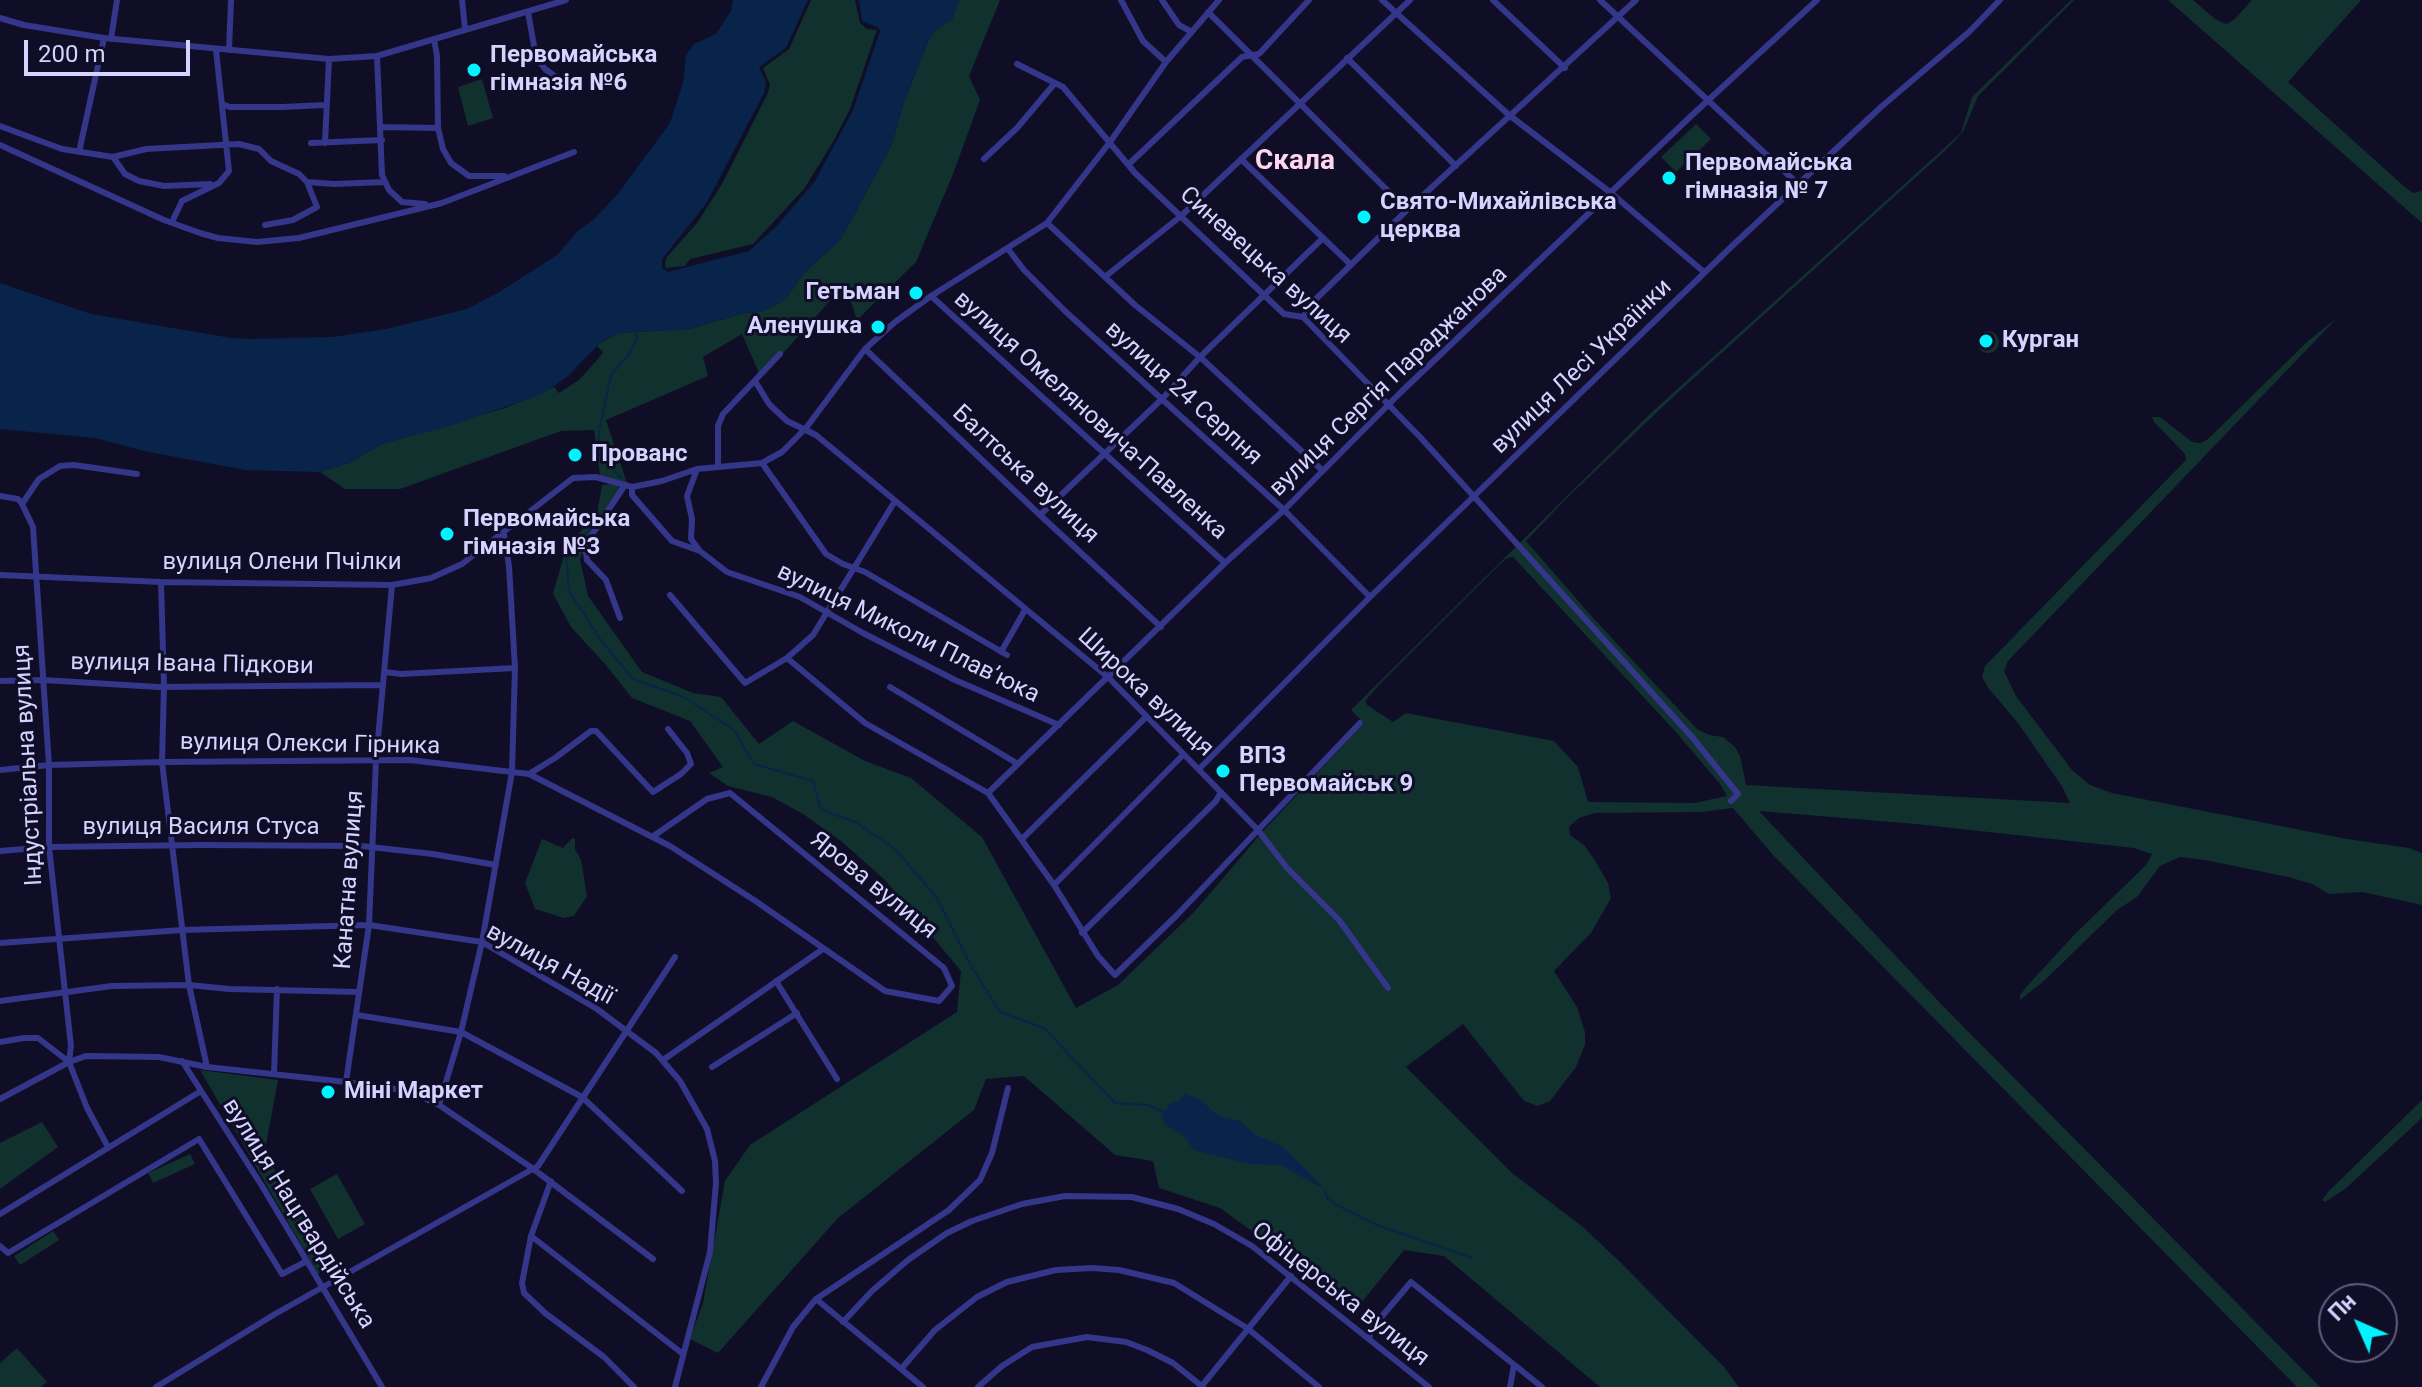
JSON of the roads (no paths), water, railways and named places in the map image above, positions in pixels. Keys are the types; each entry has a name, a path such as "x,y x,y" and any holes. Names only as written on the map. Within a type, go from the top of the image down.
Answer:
{"street":[{"path":"79,152 117,0"},
{"path":"229,50 231,0"},
{"path":"462,0 465,29"},
{"path":"0,18 24,25 108,38 329,59 377,56 566,0"},
{"path":"1121,0 1143,41 1166,62"},
{"path":"1162,0 1179,25 1190,31"},
{"path":"1025,610 1004,654 826,554 762,463 782,452 806,428 865,349 931,296 1047,223 1110,142 1166,62 1219,0"},
{"path":"1129,164 1242,57 1259,54 1309,0"},
{"path":"1382,0 1509,115 1611,193 1704,272"},
{"path":"1106,276 1181,216 1410,0"},
{"path":"1493,0 1565,68"},
{"path":"1600,0 1798,184"},
{"path":"1303,317 1350,264 1636,0"},
{"name":"вулиця Сергія Параджанова","path":"988,793 1707,101 1817,0"},
{"name":"вулиця Лесі Українки","path":"1199,769 1370,597 1704,272 1881,107 1969,32 2000,0"},
{"path":"528,12 536,57 545,69 560,80"},
{"path":"1208,12 1407,210"},
{"path":"434,39 438,128 443,149 460,172 469,176 498,178 574,152"},
{"path":"172,222 182,201 219,183 229,171 216,50"},
{"path":"377,56 382,175 385,182 402,202 422,205 442,203"},
{"path":"1347,58 1456,166"},
{"path":"325,143 329,59"},
{"name":"Синевецька вулиця","path":"1017,64 1063,87 1129,164 1181,216 1284,314 1303,317 1420,437 1692,737 1738,794 1731,801"},
{"path":"984,159 1017,128 1055,83"},
{"path":"222,104 230,107 326,105"},
{"path":"0,126 62,149 113,157 146,149 227,144 259,149 271,161 299,174 307,182 317,207 293,220 265,225"},
{"path":"380,127 438,128"},
{"path":"311,143 382,140"},
{"path":"0,145 172,222 218,238 257,242 299,238 442,203 514,173"},
{"path":"113,157 125,174 139,181 188,187 219,183"},
{"path":"1241,159 1350,264"},
{"path":"307,182 385,182"},
{"path":"1047,223 1135,305 1200,357 1323,471"},
{"path":"1040,515 1162,399 1200,357 1323,238"},
{"name":"вулиця 24 Серпня","path":"1008,249 1024,270 1066,312 1284,510 1370,597"},
{"name":"вулиця Омеляновича-Павленка","path":"931,296 1225,563"},
{"name":"Балтська вулиця","path":"865,349 1161,627"},
{"path":"718,465 718,426 723,414 780,354"},
{"name":"Широка вулиця","path":"755,381 769,404 787,421 806,428 1109,678 1258,830 1287,868 1339,920 1388,988"},
{"name":"вулиця Олени Пчілки","path":"0,575 161,582 392,585 431,578 462,564 573,478 596,477 628,486 662,481 718,465 762,463"},
{"path":"0,496 18,499 22,504 39,479 60,466 74,465 137,474"},
{"path":"697,469 687,496 692,519 691,539 700,551"},
{"path":"620,618 606,580 587,560 585,545 628,486"},
{"name":"вулиця Миколи Плавʼюка","path":"628,486 632,495 672,541 700,551 727,572 800,597 955,680 1059,725"},
{"path":"670,595 745,683 787,658 813,635 895,501"},
{"name":"Індустріальна вулиця","path":"22,504 33,527 49,765 49,847 71,1046 69,1062"},
{"path":"439,1105 461,1032 482,942 512,772 515,668 504,534"},
{"path":"161,582 164,686 162,762 189,985 207,1067"},
{"name":"Канатна вулиця","path":"346,1082 369,925 376,761 392,585"},
{"path":"787,658 865,723 988,793 1054,885 1082,933 1115,975 1177,915 1360,723"},
{"path":"385,672 515,668"},
{"name":"вулиця Івана Підкови","path":"0,681 43,680 125,686 383,685"},
{"path":"890,687 1018,764"},
{"path":"1022,839 1146,717"},
{"path":"529,774 591,731 596,731 653,792 691,764 687,753 668,729"},
{"path":"1054,885 1183,755"},
{"name":"вулиця Олекси Гірника","path":"0,770 49,765 162,762 410,760 529,774 652,837 754,900 885,991 917,996"},
{"path":"1082,933 1216,801 1221,792"},
{"name":"Ярова вулиця","path":"652,837 707,799 730,793 944,968 952,986 939,1001 917,996"},
{"name":"вулиця Василя Стуса","path":"0,851 174,845 373,847 496,865"},
{"name":"вулиця Надії","path":"0,943 182,930 369,925 482,942 532,969 627,1029 663,1060 698,1109 715,1161 710,1252 675,1387"},
{"path":"663,1060 823,949"},
{"path":"156,1387 397,1243 538,1166 675,957"},
{"path":"776,981 837,1079"},
{"path":"0,1001 112,986 189,985 359,992"},
{"path":"274,1074 277,989"},
{"path":"712,1067 797,1013"},
{"path":"357,1015 461,1032 582,1097 682,1191"},
{"path":"0,1042 38,1038 69,1062 87,1108 108,1147"},
{"path":"0,1099 86,1056 159,1057 207,1067 409,1091 439,1105 551,1181 653,1259"},
{"name":"вулиця Нацгвардійська","path":"182,1061 382,1387"},
{"path":"761,1387 793,1327 816,1299 949,1210 980,1180 992,1153 1008,1088"},
{"path":"0,1214 201,1091"},
{"path":"0,1246 8,1253 199,1139 282,1274 307,1261"},
{"path":"551,1181 531,1236 522,1283 524,1293 604,1357 634,1387"},
{"name":"Офіцерська вулиця","path":"843,1322 890,1275 947,1233 972,1221 1022,1204 1065,1196 1132,1197 1178,1209 1214,1224 1252,1246 1429,1387"},
{"path":"531,1236 683,1354"},
{"path":"901,1369 935,1330 977,1297 1007,1282 1056,1270 1092,1268 1119,1270 1174,1283 1247,1328 1319,1387"},
{"path":"978,1387 1002,1366 1032,1347 1087,1337 1126,1342 1147,1350 1173,1363 1202,1387 1291,1276"},
{"path":"1369,1339 1372,1328 1411,1282 1542,1387"},
{"path":"816,1299 923,1387"},
{"path":"1510,1387 1514,1365"}],"water":[{"path":"733,0 808,0 786,48 759,67 766,82 764,93 706,204 662,259 662,268 668,272 749,251 777,226 815,181 853,110 880,31 862,21 859,0 959,0 952,19 929,39 904,102 891,146 841,239 803,274 780,303 760,312 744,313 689,329 619,333 602,341 567,377 542,394 453,425 382,444 351,462 320,472 245,470 144,451 95,438 0,429 0,283 91,314 249,339 333,337 386,329 467,309 501,291 557,255 617,195 670,123 683,83 686,55 694,44 716,34 731,11"},
{"path":"1185,1094 1201,1100 1218,1116 1240,1121 1256,1135 1283,1147 1326,1190 1280,1165 1249,1164 1194,1150 1184,1136 1165,1124 1161,1116 1171,1103 1179,1101"}],"waterway":[{"path":"621,478 597,452 611,375 630,353 637,331"},
{"path":"594,526 566,555 569,591 600,639 633,679 684,697 734,730 754,764 813,781 821,810 856,822 896,850 937,898 970,964 1000,1012 1044,1028 1115,1103 1148,1105 1166,1113"},
{"path":"1325,1190 1327,1198 1335,1204 1377,1225 1472,1258"}],"place":[{"name":"Первомайська гімназія №6","path":"474,70"},
{"name":"Первомайська гімназія № 7","path":"1669,178"},
{"name":"Свято-Михайлівська церква","path":"1364,217"},
{"name":"Гетьман","path":"916,293"},
{"name":"Аленушка","path":"878,327"},
{"name":"Курган","path":"1986,341"},
{"name":"Прованс","path":"575,455"},
{"name":"Первомайська гімназія №3","path":"447,534"},
{"name":"ВПЗ Первомайськ 9","path":"1223,771"},
{"name":"Міні Маркет","path":"328,1092"}],"district":[{"name":"Скала","path":"1295,162"}]}
